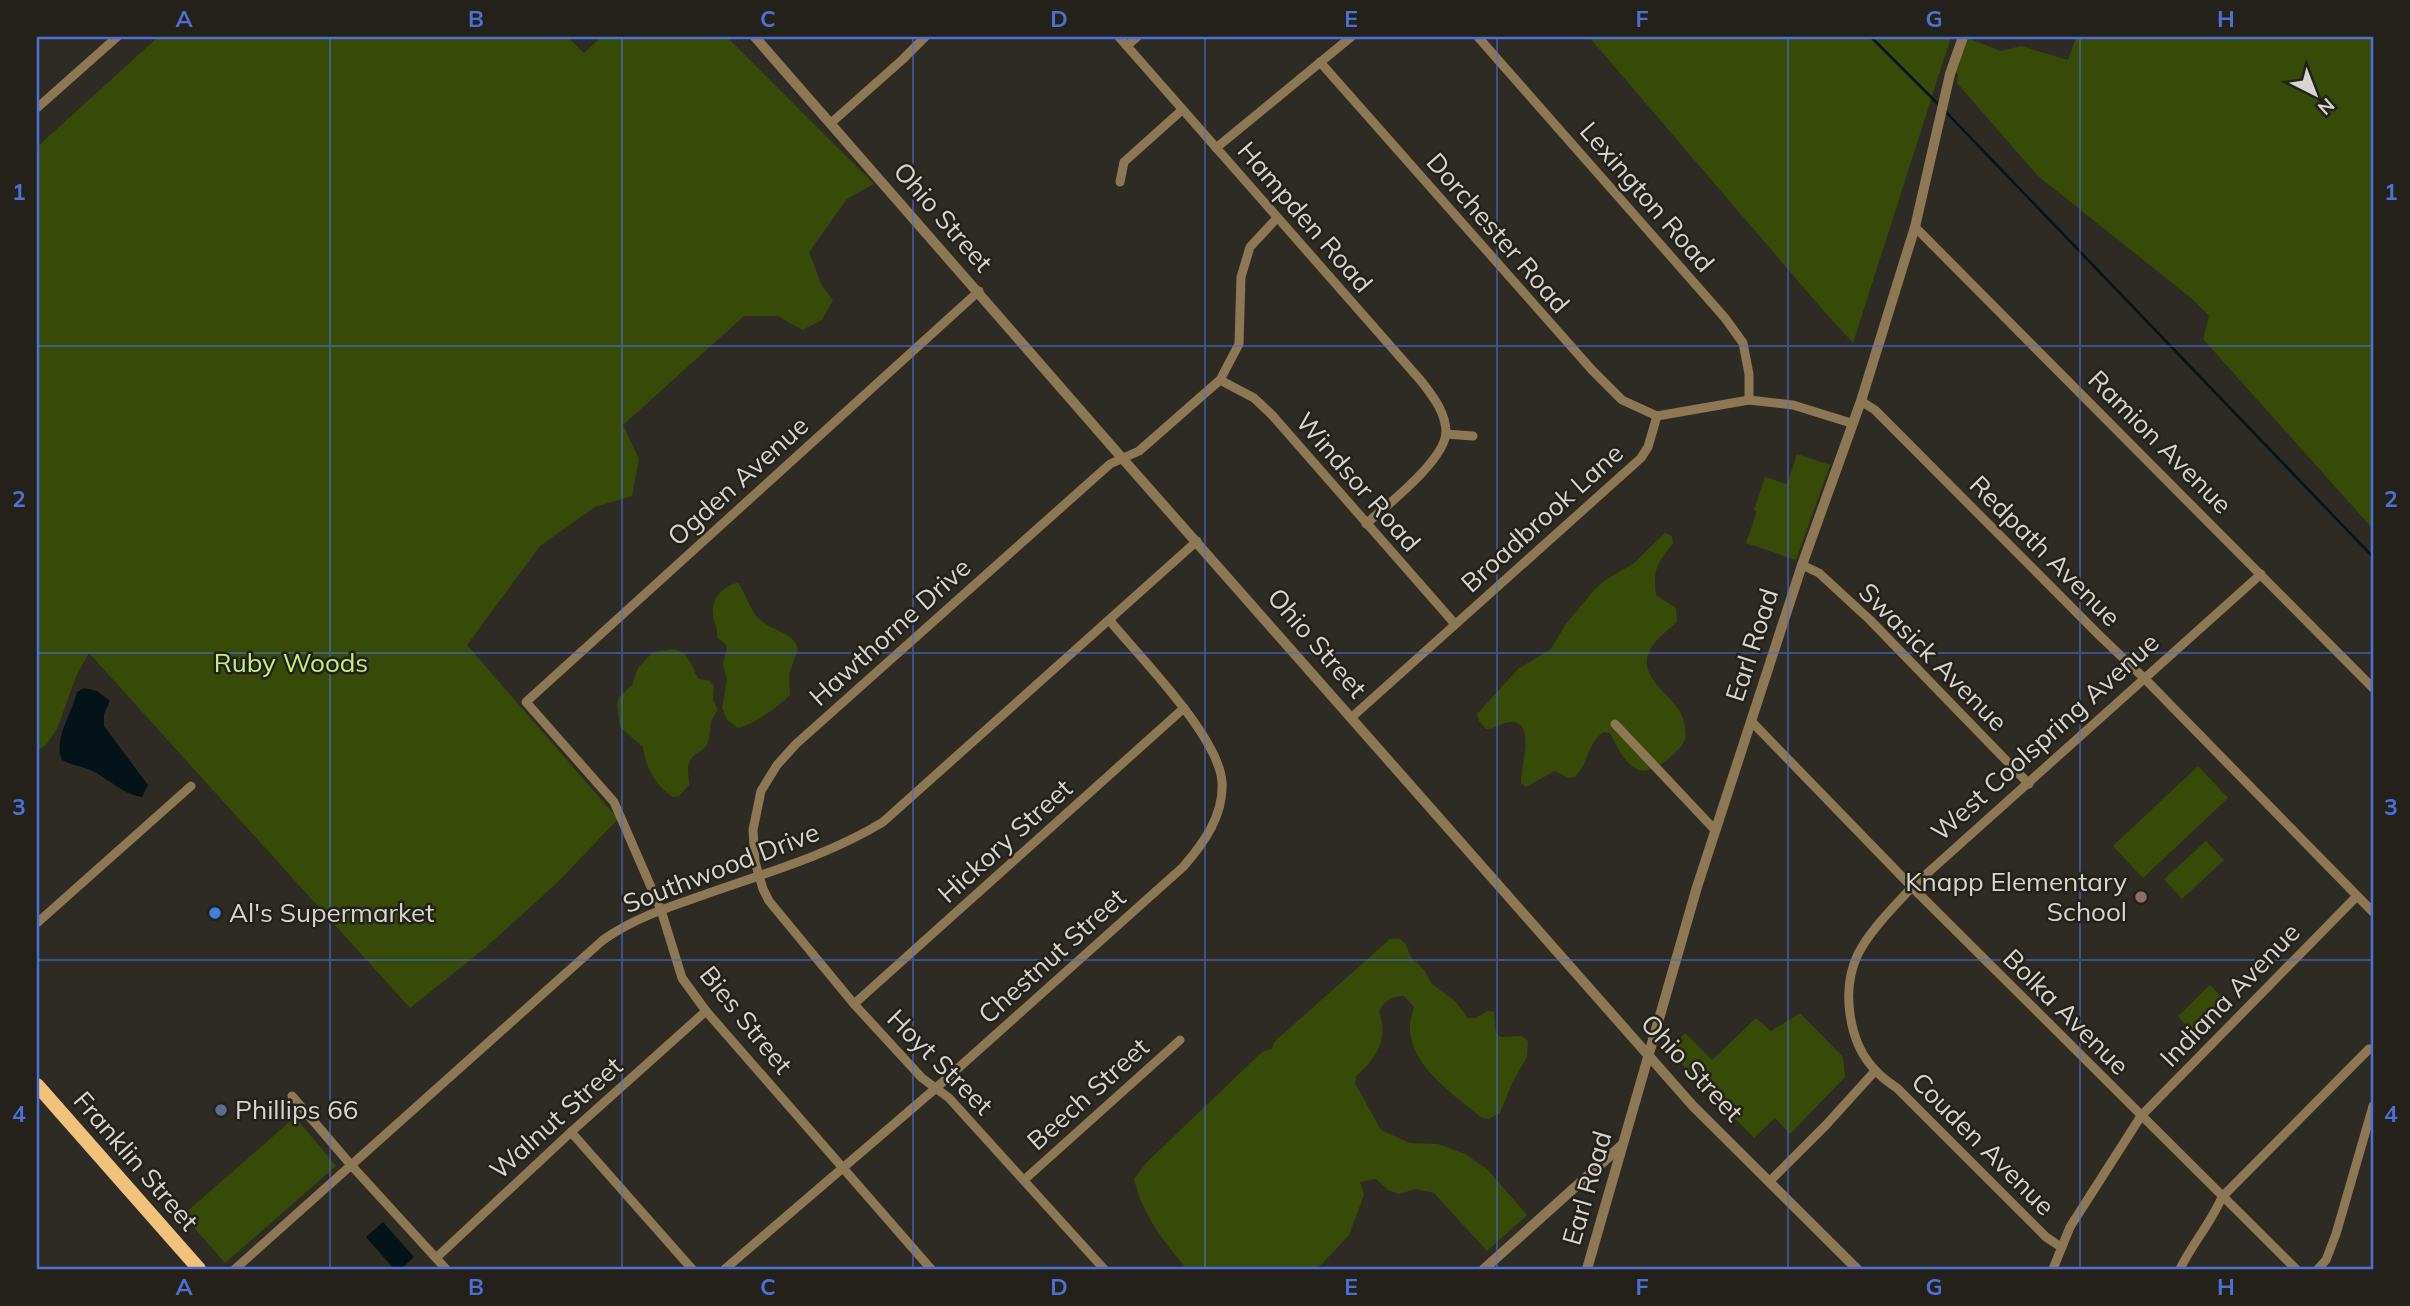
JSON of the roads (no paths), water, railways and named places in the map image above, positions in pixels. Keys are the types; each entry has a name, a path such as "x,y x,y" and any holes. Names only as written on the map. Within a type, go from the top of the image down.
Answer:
{"main road":[{"name":"Franklin Street","path":"37,1085 198,1269"}],"street":[{"path":"37,108 117,37"},
{"name":"Ohio Street","path":"755,37 1693,1106 1857,1269"},
{"path":"831,123 902,61 925,37"},
{"name":"Hampden Road","path":"1119,37 1428,390 1441,410 1446,433"},
{"path":"1127,46 1137,37"},
{"path":"1216,148 1351,37"},
{"name":"Lexington Road","path":"1478,37 1725,318 1743,343 1749,374 1749,400"},
{"name":"Earl Road","path":"1587,1269 1715,830 1802,565 1861,401 1915,227 1950,74 1963,37"},
{"name":"Dorchester Road","path":"1320,62 1592,370 1622,400 1657,416"},
{"path":"1120,182 1125,162 1182,110"},
{"path":"1220,380 1239,344 1241,278 1250,247 1277,218"},
{"name":"Ramion Avenue","path":"1915,227 2373,688"},
{"name":"Ogden Avenue","path":"526,702 979,291"},
{"name":"Hawthorne Drive","path":"758,875 753,830 761,790 777,765 796,744 1110,464 1139,451 1220,380"},
{"name":"Windsor Road","path":"1220,380 1254,398 1272,415 1455,624"},
{"path":"1657,416 1749,400 1793,405 1852,423"},
{"name":"Redpath Avenue","path":"1861,401 1875,410 2145,679 2373,912"},
{"name":"Broadbrook Lane","path":"1352,717 1641,458 1648,447 1657,416"},
{"path":"1366,524 1424,471 1437,453 1446,433 1473,436"},
{"name":"Southwood Drive","path":"235,1269 603,940 621,928 661,910 853,841 883,822 1197,541"},
{"name":"Swasick Avenue","path":"1802,565 1819,573 1870,620 2029,784"},
{"name":"West Coolspring Avenue","path":"1875,1071 1860,1048 1852,1023 1848,987 1857,955 1877,925 1912,887 2261,574"},
{"name":"Chestnut Street","path":"725,1269 936,1088 1183,867 1201,846 1217,817 1222,781 1209,743 1184,708 1110,621"},
{"name":"Bies Street","path":"526,702 614,802 661,910 682,978 706,1012 931,1269"},
{"name":"Hickory Street","path":"854,1004 1184,708"},
{"name":"Bolka Avenue","path":"1751,721 1912,887 2296,1269"},
{"path":"1615,724 1715,830"},
{"path":"37,923 191,786"},
{"name":"Hoyt Street","path":"758,875 769,901 854,1004 922,1078 949,1098 1104,1269"},
{"name":"Indiana Avenue","path":"2053,1269 2061,1247 2091,1193 2141,1116 2357,896"},
{"name":"Walnut Street","path":"436,1258 571,1132 706,1012"},
{"name":"Beech Street","path":"1024,1180 1180,1040"},
{"path":"2180,1269 2214,1215 2222,1197 2369,1048 2373,1049"},
{"path":"1769,1182 1875,1071"},
{"name":"Couden Avenue","path":"1875,1071 1897,1088 2046,1237 2061,1247"},
{"path":"292,1096 446,1269"},
{"path":"2318,1269 2326,1260 2336,1234 2373,1106"},
{"path":"571,1132 692,1269"},
{"path":"1483,1269 1623,1144"}],"waterway":[{"path":"1871,37 1938,104"},
{"path":"1945,111 2373,557"}],"place":[{"name":"Knapp Elementary School","path":"2141,897"},
{"name":"Al's Supermarket","path":"215,913"},
{"name":"Phillips 66","path":"221,1110"}],"park label":[{"name":"Ruby Woods","path":"291,663"}]}
